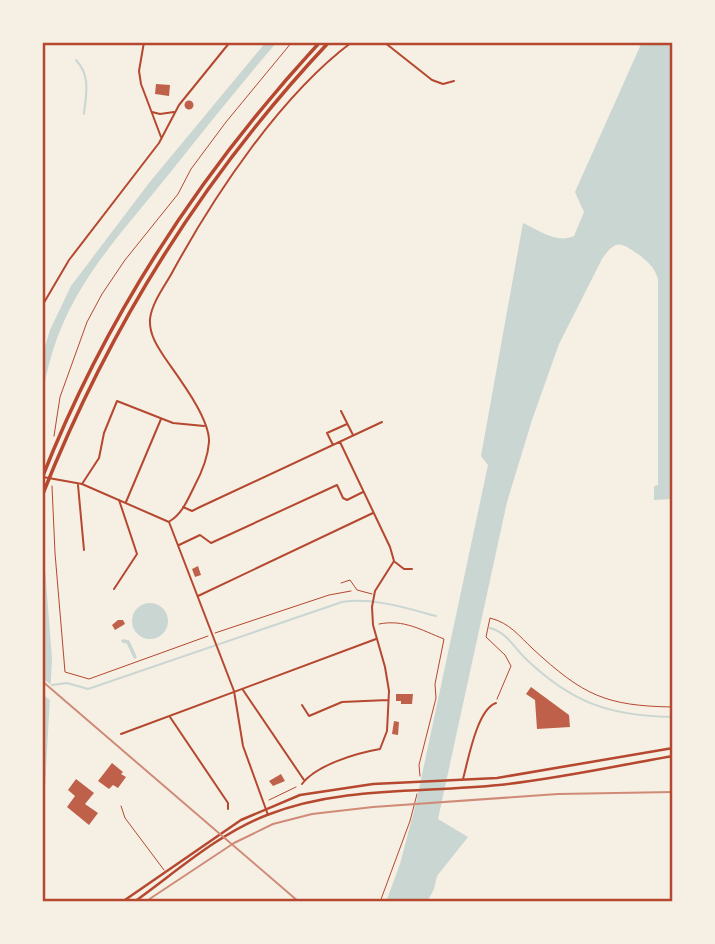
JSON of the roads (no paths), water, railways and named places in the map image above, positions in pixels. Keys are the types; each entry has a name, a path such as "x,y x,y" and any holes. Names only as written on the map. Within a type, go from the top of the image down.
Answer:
{"highway":[{"path":"42,477 61,432 123,309 186,208 256,115 320,42"},
{"path":"42,496 112,341 175,236 244,140 328,42"}],"main road":[{"path":"122,902 215,837 266,808 300,794 535,772 673,748"},
{"path":"134,902 220,841 268,814 328,799 501,785 673,756"}],"street":[{"path":"144,42 139,71 141,84 161,138"},
{"path":"42,306 69,260 159,143 174,112 230,42"},
{"path":"169,522 183,507 198,480 209,437 195,403 154,341 150,327 153,307 203,219 254,146 306,85 352,42"},
{"path":"384,42 432,80 443,84 454,81"},
{"path":"151,112 174,112"},
{"path":"84,550 80,484 99,458 104,433 117,401 161,419 205,426"},
{"path":"341,411 353,436"},
{"path":"126,502 161,419"},
{"path":"183,507 192,511 382,422"},
{"path":"333,446 327,433 347,424"},
{"path":"340,442 394,561 404,569 412,569"},
{"path":"42,477 80,484 169,522 234,691 243,746 268,814"},
{"path":"178,545 200,535 211,543 337,485 347,500 364,492"},
{"path":"114,589 137,554 118,499"},
{"path":"197,597 374,513"},
{"path":"302,784 317,771 382,747 387,731 388,678 373,625 372,607 373,596 394,561"},
{"path":"121,734 377,639"},
{"path":"242,689 304,780"},
{"path":"302,705 309,716 342,702 389,700"},
{"path":"463,780 486,709 496,704"},
{"path":"170,716 228,803 228,808"}],"lane":[{"path":"341,583 352,581 357,590 373,596"},
{"path":"121,806 125,818 166,872"}],"waterway":[{"path":"76,60 86,79 84,114"},
{"path":"52,685 67,683 88,689 342,602 377,602 436,616"},
{"path":"490,628 506,637 543,674 576,696 611,710 673,717"},
{"path":"123,641 128,642 135,657"}],"railway":[{"path":"42,681 299,902"},
{"path":"145,902 234,843 273,824 312,814 558,794 673,792"}]}
